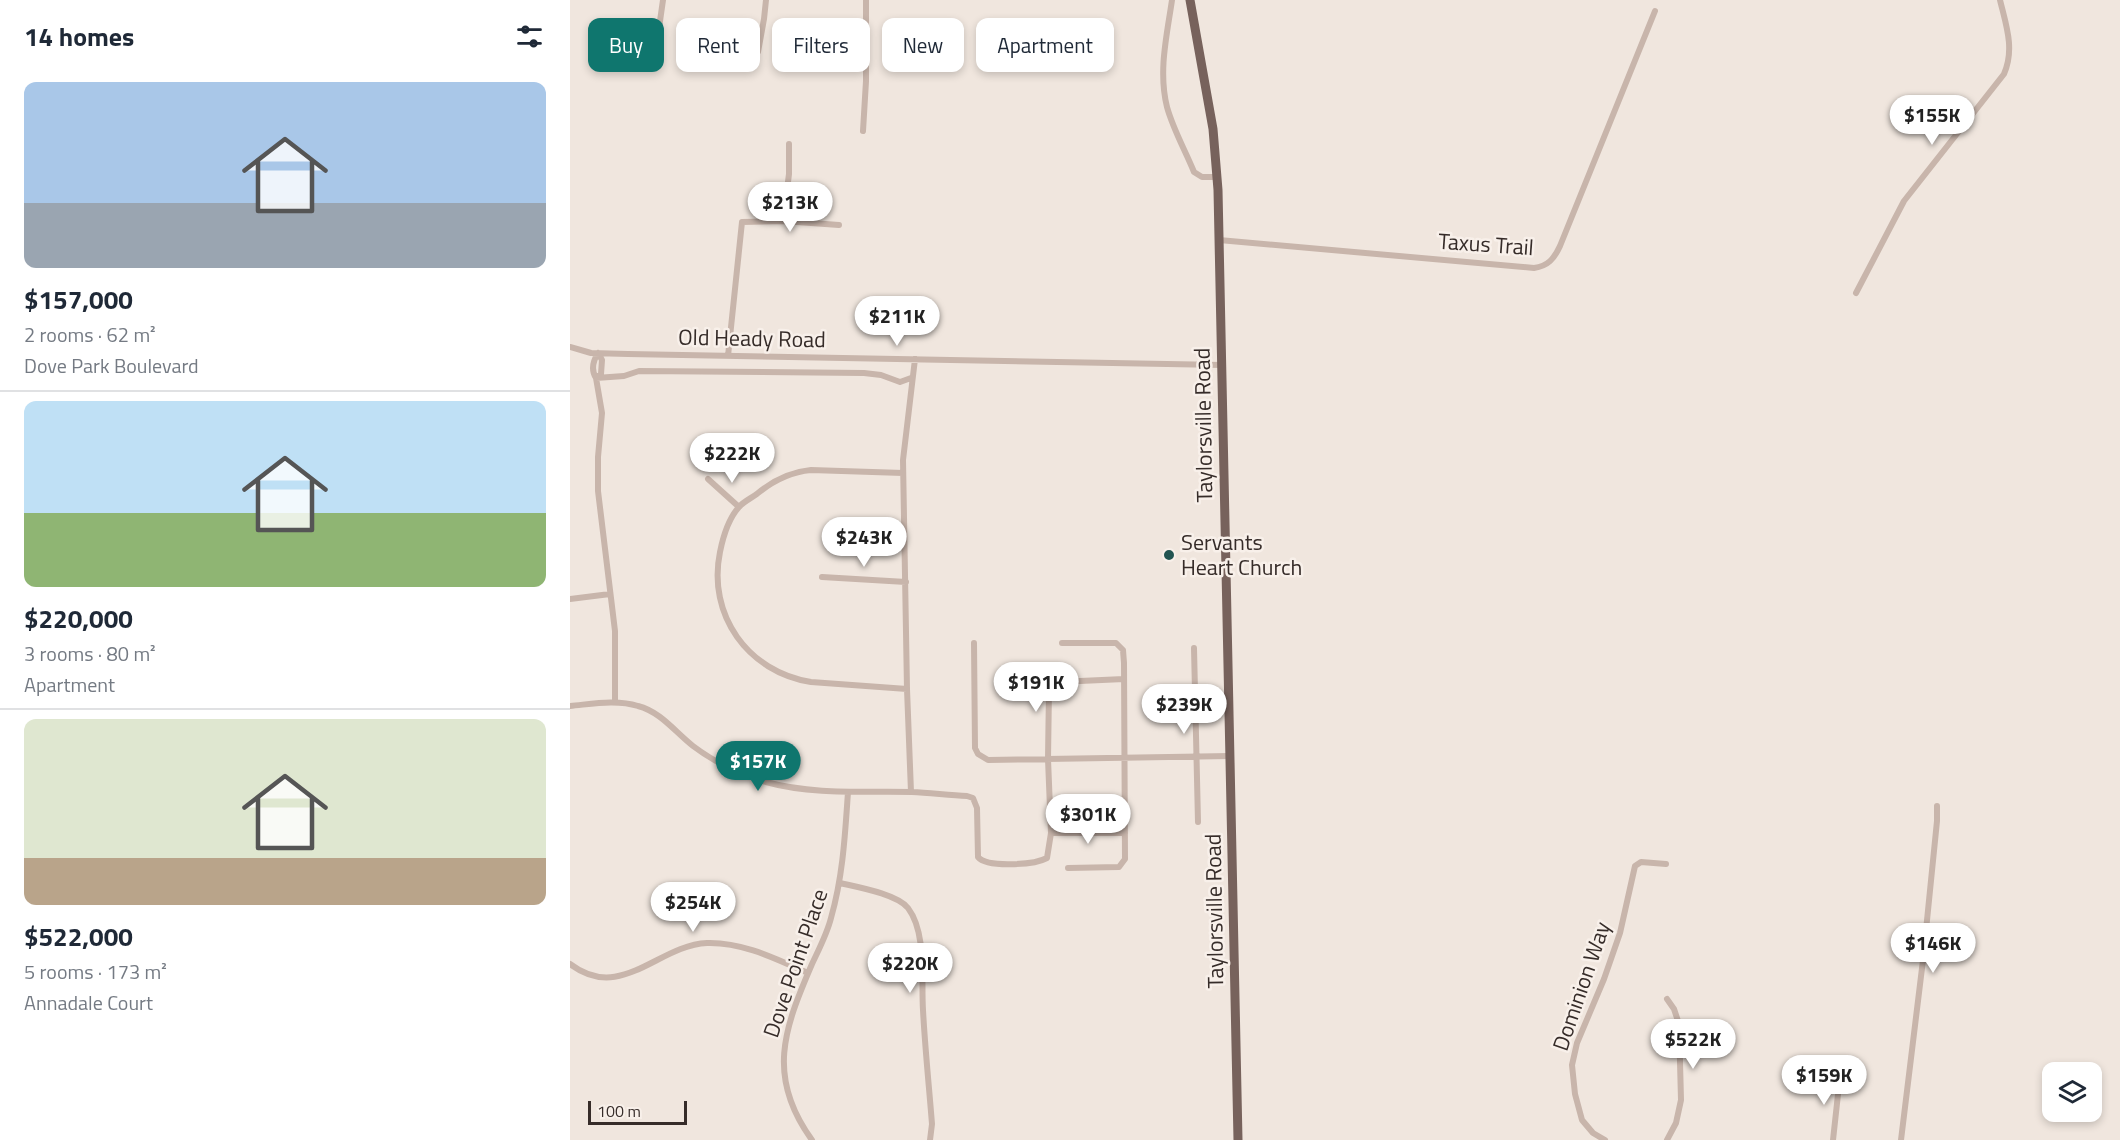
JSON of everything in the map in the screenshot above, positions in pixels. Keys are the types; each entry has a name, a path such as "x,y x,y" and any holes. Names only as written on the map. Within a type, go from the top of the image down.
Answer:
{"main road":[{"name":"Taylorsville Road","path":"1190,0 1210,109 1218,177 1238,1140"}],"street":[{"path":"660,18 663,0"},
{"path":"760,41 766,0"},
{"path":"863,131 866,81 866,0"},
{"path":"1172,0 1163,55 1164,87 1168,108 1194,171 1202,177 1218,177"},
{"path":"1856,293 1904,201 2004,74 2010,53 2007,27 2000,0"},
{"name":"Taxus Trail","path":"1219,240 1534,268 1546,265 1554,258 1560,246 1655,11"},
{"path":"783,221 789,174 789,144"},
{"path":"728,356 742,222 783,221 839,225"},
{"name":"Old Heady Road","path":"570,346 598,353 1222,365"},
{"path":"596,378 601,374 602,360 598,353"},
{"path":"911,792 903,460 915,359"},
{"path":"596,378 624,376 639,371 864,374 880,375 900,382 911,378"},
{"path":"596,378 602,413 598,491 615,631 615,702"},
{"path":"903,473 811,470 797,471 772,482 739,507 727,528 722,541 717,580 726,619 733,633 746,650 772,669 796,679 907,689"},
{"path":"708,479 739,507"},
{"path":"822,577 906,582"},
{"path":"570,599 610,594"},
{"path":"974,643 975,742 978,754 988,760 1230,756"},
{"path":"1062,643 1116,643 1123,651 1124,679 1125,859 1119,867 1068,868"},
{"path":"1194,648 1198,822"},
{"path":"570,706 615,702 638,706 658,715 693,746 736,771 768,782 793,787 848,792 911,792 967,796 973,798 977,808 978,857 982,861 988,864 1040,862 1047,858 1051,833 1048,759 1049,689 1058,682 1124,679"},
{"name":"Dove Point Place","path":"811,1140 793,1103 783,1062 787,1029 830,922 840,884 848,792"},
{"path":"1900,1140 1923,960 1937,806"},
{"path":"1051,833 1125,833"},
{"name":"Dominion Way","path":"1605,1140 1587,1127 1579,1112 1572,1077 1574,1054 1620,933 1635,866 1641,862 1666,864"},
{"path":"840,884 873,890 907,906 917,924 932,1124 930,1140"},
{"path":"570,964 594,976 622,976 642,969 682,948 698,944 720,944 747,948 808,973"},
{"path":"1667,999 1674,1009 1679,1024 1681,1090 1680,1112 1667,1140"},
{"path":"1833,1140 1840,1076"}],"place":[{"name":"Servants Heart Church","path":"1169,555"}]}
